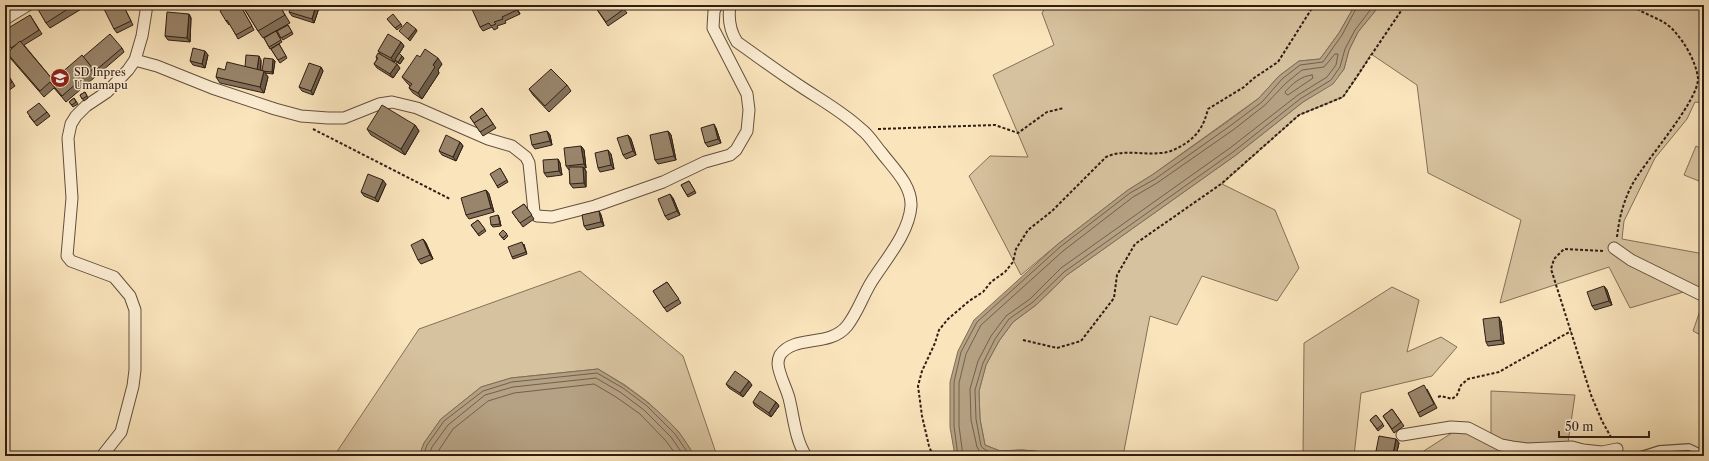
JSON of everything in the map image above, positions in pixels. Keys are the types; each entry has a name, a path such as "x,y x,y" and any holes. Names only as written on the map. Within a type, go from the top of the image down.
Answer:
{"street":[{"path":"5,19 28,5"},
{"path":"102,456 121,432 133,386 135,370 135,310 130,296 114,277 71,261 67,256 72,198 68,138 71,124 76,116 86,106 107,92 128,70 135,60 142,36 147,5"},
{"path":"135,60 157,66 212,88 301,116 344,118 379,104 392,102 417,108 450,121 465,130 512,146 520,151 529,163 534,212 537,216 552,217 595,206 663,182 705,162 730,155 736,150 747,132 749,102 713,28 714,11 717,5"},
{"path":"730,5 729,16 732,34 737,42 798,85 841,112 863,130 899,174 909,192 911,205 908,219 897,244 872,281 853,318 838,334 828,339 796,344 789,347 779,356 778,363 789,398 796,430 806,456"},
{"path":"1614,248 1631,260 1704,296"},
{"path":"1402,435 1458,427 1468,428 1501,445 1512,447 1527,449 1572,447 1602,452 1617,450"}],"lane":[{"path":"1640,455 1659,450 1689,447 1704,454"}],"path":[{"path":"933,456 929,446 922,416 918,386 922,371 935,343 939,330 948,319 969,301 983,292 991,282 1005,272 1013,262 1016,249 1028,230 1052,211 1106,157 1115,153 1161,153 1172,151 1191,140 1203,126 1208,109 1244,87 1254,78 1278,62 1314,5"},
{"path":"1023,340 1057,348 1080,341 1114,298 1117,275 1135,244 1222,184 1299,115 1343,97 1405,5"},
{"path":"1617,450 1591,395 1551,270 1554,259 1564,249 1575,248 1594,251 1608,251 1614,248 1625,198 1633,183 1691,100 1698,79 1690,56 1675,31 1664,22 1632,5"},
{"path":"863,130 995,125 1018,133 1047,112 1064,108"},
{"path":"310,127 450,199"},
{"path":"1438,397 1441,396 1452,399 1457,395 1460,385 1468,379 1499,372 1571,331"}],"shaded area":[{"path":"1047,5 1355,5 1339,33 1320,59 1299,61 1279,76 1259,98 1152,175 1128,190 1058,244 1021,275 969,176 990,156 1028,157 993,75 1054,45 1042,13"},
{"path":"1380,5 1704,5 1704,103 1695,102 1687,119 1655,158 1624,221 1622,239 1704,254 1704,297 1690,290 1630,308 1609,267 1500,303 1521,220 1428,173 1417,85 1371,54 1343,97 1299,115 1222,184 1275,210 1299,268 1277,301 1202,276 1177,325 1150,316 1123,456 1092,456 1022,450 1000,451 985,445 980,419 979,391 986,365 999,341 1013,322 1036,305 1067,275 1236,155 1303,102 1333,83 1344,69 1349,50 1358,32"},
{"path":"1696,146 1704,150 1704,183 1684,175"},
{"path":"580,271 683,356 717,456 695,456 678,431 649,403 625,385 598,369 511,378 481,387 441,419 424,443 419,456 334,456 419,329"},
{"path":"1392,287 1419,300 1407,352 1441,337 1457,347 1432,376 1361,393 1354,456 1303,456 1304,343"},
{"path":"1704,299 1704,337 1693,331"},
{"path":"1491,391 1575,395 1566,456 1416,456 1458,429 1491,441"}],"water":[{"path":"1355,5 1380,5 1358,32 1349,50 1344,69 1333,84 1303,102 1236,155 1067,275 1036,305 1013,322 999,341 986,365 979,391 980,419 985,445 1000,451 1022,450 1092,456 955,456 950,427 950,382 958,351 974,320 1058,244 1128,190 1152,175 1259,98 1279,76 1299,61 1320,59 1339,33"},
{"path":"598,369 630,389 659,412 682,436 695,456 419,456 424,443 441,419 481,387 511,378"}],"building":[{"path":"74,5 46,23 36,6"},
{"path":"102,5 123,5 131,21 114,29"},
{"path":"229,5 240,5 252,26 236,35 220,11"},
{"path":"242,5 279,5 285,15 258,31"},
{"path":"292,5 316,5 312,19 289,12"},
{"path":"476,5 514,5 517,10 502,17 503,19 494,22 496,24 491,26 489,23 480,27 471,7"},
{"path":"594,5 621,5 624,9 606,22"},
{"path":"167,12 189,14 187,38 165,36"},
{"path":"393,14 401,24 395,28 387,19"},
{"path":"30,15 39,30 11,48 5,39 5,30"},
{"path":"407,22 416,29 408,39 399,31"},
{"path":"288,25 292,32 281,38 277,31"},
{"path":"276,31 281,40 269,47 264,38"},
{"path":"110,34 122,48 95,71 83,57"},
{"path":"388,34 401,42 391,58 378,51"},
{"path":"20,41 53,80 82,55 93,69 62,96 50,82 40,91 7,53"},
{"path":"279,44 286,56 278,60 271,49"},
{"path":"193,48 205,51 202,64 190,61"},
{"path":"425,49 438,58 433,65 435,67 418,93 409,88 412,84 402,77 417,55 420,57"},
{"path":"378,53 397,64 390,74 374,64 378,58 376,57"},
{"path":"399,53 402,56 398,62 395,60"},
{"path":"246,55 259,56 257,70 245,67"},
{"path":"264,58 273,59 272,72 262,71"},
{"path":"227,62 264,71 260,87 216,77 218,68 225,70"},
{"path":"309,63 321,67 311,91 299,87"},
{"path":"551,69 567,85 545,106 529,89"},
{"path":"5,70 12,82 5,87"},
{"path":"85,92 87,96 82,99 80,95"},
{"path":"74,98 76,102 72,105 69,102"},
{"path":"39,103 47,112 34,122 27,112"},
{"path":"382,105 415,125 401,149 367,129"},
{"path":"482,108 487,115 474,123 470,117"},
{"path":"487,115 493,124 480,132 474,123"},
{"path":"714,124 718,139 705,143 701,128"},
{"path":"547,131 550,141 532,145 530,135"},
{"path":"668,131 674,156 655,160 650,135"},
{"path":"446,135 460,142 453,157 439,151"},
{"path":"628,135 633,151 623,155 617,138"},
{"path":"581,146 584,164 566,166 564,148"},
{"path":"608,150 611,165 598,168 595,153"},
{"path":"558,159 559,171 544,173 543,160"},
{"path":"569,167 583,167 584,183 570,184"},
{"path":"500,168 507,180 497,186 490,174"},
{"path":"368,174 383,180 375,198 361,192"},
{"path":"689,181 695,191 687,195 681,185"},
{"path":"486,190 491,208 466,215 461,198"},
{"path":"670,194 677,211 665,216 658,199"},
{"path":"524,204 532,215 520,223 512,212"},
{"path":"599,211 601,222 584,226 582,215"},
{"path":"498,215 500,224 491,225 490,217"},
{"path":"478,220 485,229 478,234 471,225"},
{"path":"503,230 507,234 503,238 499,234"},
{"path":"423,239 430,255 418,260 411,245"},
{"path":"522,242 526,252 512,257 508,247"},
{"path":"667,282 679,299 664,308 653,291"},
{"path":"1604,286 1609,301 1592,306 1587,292"},
{"path":"1499,317 1501,340 1486,342 1483,319"},
{"path":"735,371 749,381 740,393 726,384"},
{"path":"1424,385 1434,404 1418,413 1408,393"},
{"path":"760,391 776,402 769,413 753,402"},
{"path":"1392,409 1401,422 1392,429 1383,416"},
{"path":"1376,415 1383,424 1377,429 1370,420"},
{"path":"1379,436 1396,439 1393,454 1376,451"}],"place":[{"name":"SD Inpres Umamapu","path":"60,78"}]}
